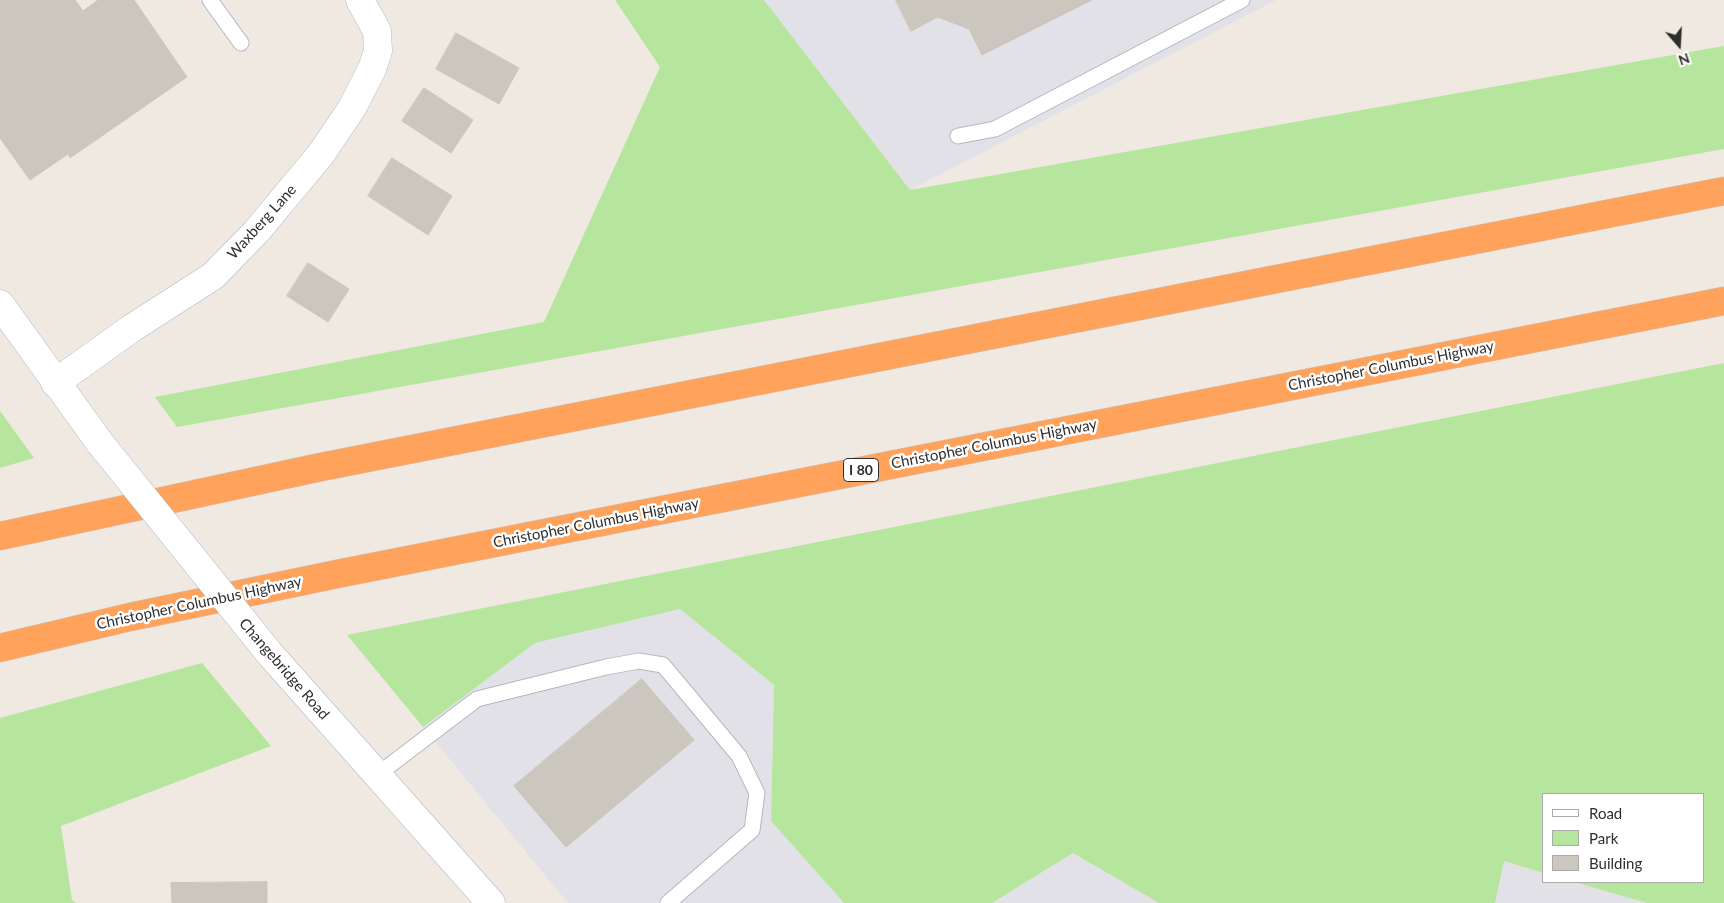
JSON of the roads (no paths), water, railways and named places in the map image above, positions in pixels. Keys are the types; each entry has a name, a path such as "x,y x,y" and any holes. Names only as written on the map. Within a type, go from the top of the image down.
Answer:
{"highway":[{"path":"0,536 285,474 1724,190"},
{"name":"Christopher Columbus Highway","path":"0,648 130,617 342,573 1724,301"}],"main road":[{"name":"Waxberg Lane","path":"55,383 132,328 213,276 256,232 321,154 352,108 372,69 378,51 377,31 360,0"},
{"name":"Changebridge Road","path":"0,304 100,443 270,654 491,903"}],"lane":[{"path":"210,0 241,43"},
{"path":"958,136 995,129 1242,0"},
{"path":"377,775 477,699 606,667 639,661 663,665 738,756 757,793 752,830 668,903"}]}
